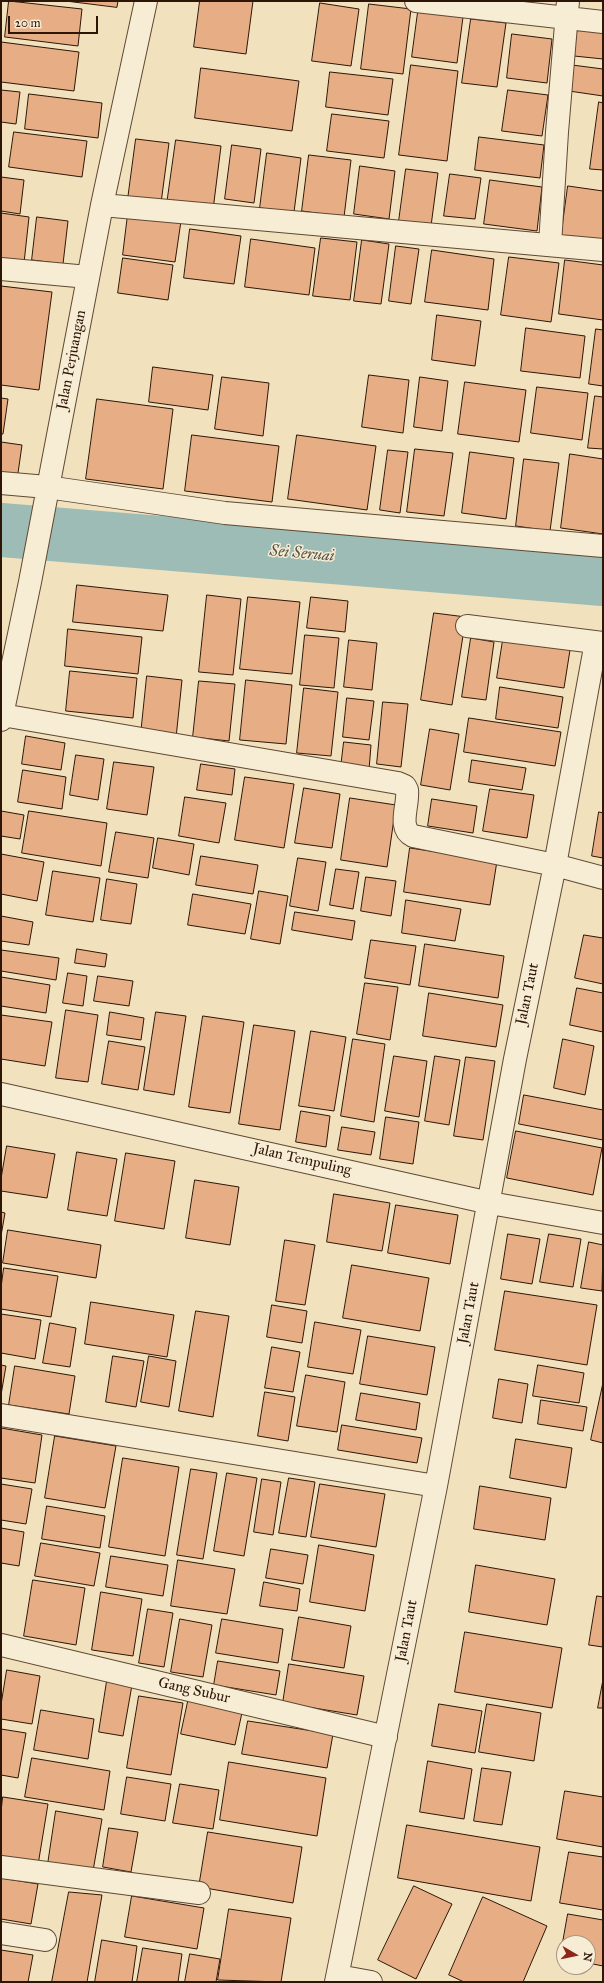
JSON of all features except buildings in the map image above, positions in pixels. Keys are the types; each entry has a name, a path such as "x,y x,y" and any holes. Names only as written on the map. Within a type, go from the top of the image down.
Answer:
{"street":[{"name":"Jalan Perjuangan","path":"2,717 30,582 46,491 102,205 146,1"},
{"path":"416,1 568,9 603,22"},
{"path":"550,245 556,132 568,9"},
{"path":"102,205 603,250"},
{"path":"1,269 88,276"},
{"path":"1,483 46,491 225,513 603,546"},
{"path":"467,626 600,643"},
{"name":"Jalan Taut","path":"337,1979 436,1486 490,1202 515,1059 600,643"},
{"path":"2,717 398,783 405,786 407,790 405,822 406,831 409,834 555,865 603,878"},
{"name":"Jalan Tempuling","path":"1,1094 490,1202 603,1224"},
{"path":"1,1415 436,1486"},
{"name":"Gang Subur","path":"1,1645 386,1737"},
{"path":"1,1867 199,1893"},
{"path":"1,1933 45,1940"},
{"path":"337,1979 371,1982"}],"waterway":[{"name":"Sei Seruai","path":"1,530 603,579"}]}
